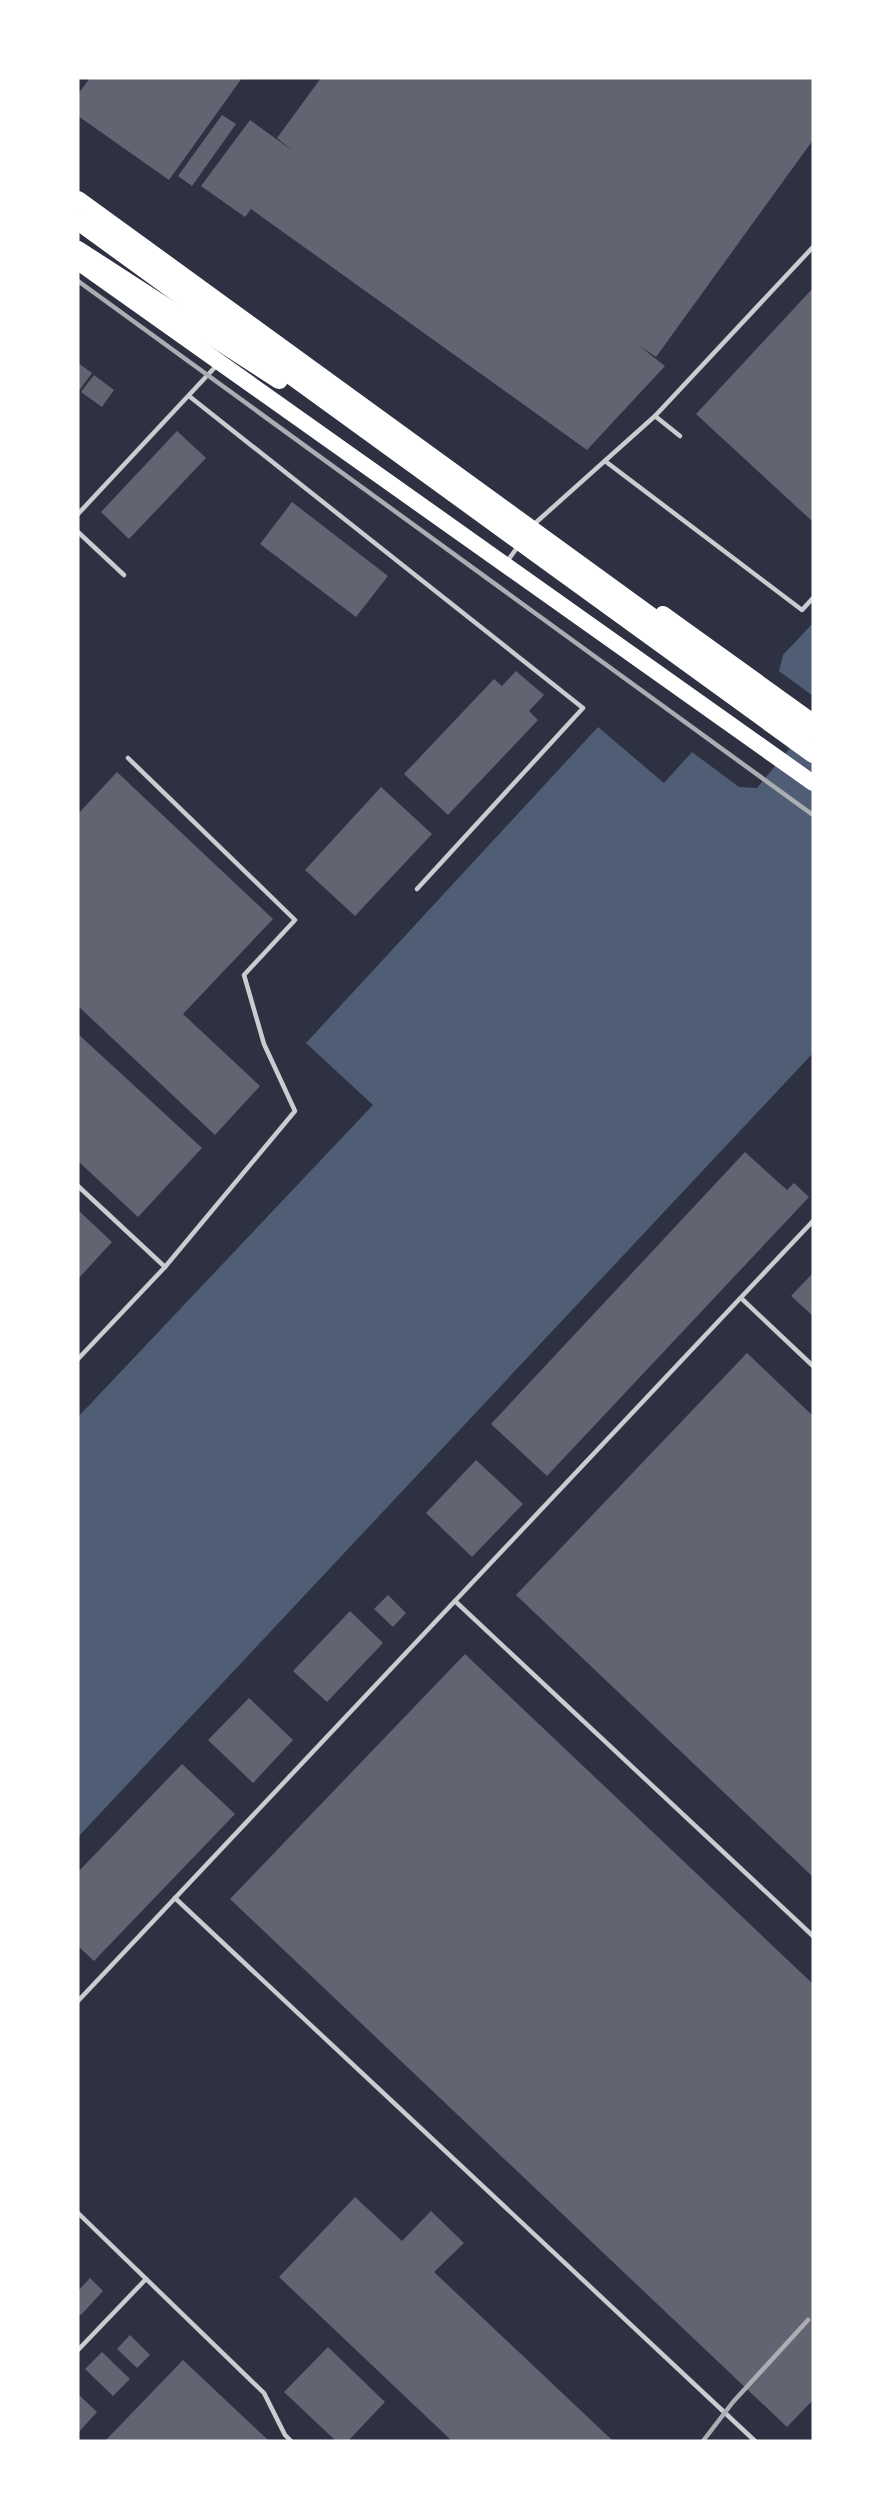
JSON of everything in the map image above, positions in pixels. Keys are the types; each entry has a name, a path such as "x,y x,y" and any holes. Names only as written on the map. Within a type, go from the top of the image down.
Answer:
{"highway":[{"path":"78,201 256,324 531,527 743,671 813,722"},
{"path":"78,201 813,734"},
{"path":"78,221 813,754"},
{"path":"78,250 467,502"},
{"path":"78,261 219,364 813,783"}],"lane":[{"path":"531,527 655,416 813,247"},
{"path":"78,514 256,324"},
{"path":"189,396 583,708 417,889"},
{"path":"655,416 680,436"},
{"path":"605,461 802,610 813,598"},
{"path":"78,532 124,575"},
{"path":"505,565 522,540"},
{"path":"78,1359 165,1267 295,1111 264,1044 244,975 295,920 128,758"},
{"path":"78,1186 165,1267"},
{"path":"78,2001 813,1221"},
{"path":"741,1298 813,1366"},
{"path":"455,1600 813,1936"},
{"path":"175,1898 755,2441"},
{"path":"78,2213 264,2393 285,2435 291,2441"},
{"path":"78,2350 146,2279"}],"water":[{"path":"813,623 813,696 779,671 783,655"},
{"path":"813,720 813,1053 78,1837 78,1417 373,1105 306,1043 598,727 664,783 692,752 739,787 757,788"}],"building":[{"path":"90,78 242,78 169,180 78,116 78,94"},
{"path":"321,78 813,78 813,140 656,357 638,345 665,366 587,450 251,209 245,217 201,186 250,120 293,151 277,138"},
{"path":"222,115 236,124 192,186 178,176"},
{"path":"813,288 813,522 696,414"},
{"path":"78,363 92,373 78,392"},
{"path":"94,375 114,390 102,407 81,392"},
{"path":"177,431 206,458 129,539 101,512"},
{"path":"292,502 388,576 356,617 260,544"},
{"path":"516,671 544,695 529,711 538,720 448,815 404,774 494,679 502,686"},
{"path":"117,772 273,919 183,1014 260,1086 215,1135 78,1006 78,814"},
{"path":"381,787 432,834 355,916 305,870"},
{"path":"78,1034 202,1148 138,1217 78,1161"},
{"path":"745,1152 787,1190 794,1183 809,1197 547,1476 491,1424"},
{"path":"78,1210 112,1242 78,1279"},
{"path":"813,1273 813,1316 791,1296"},
{"path":"747,1353 813,1416 813,1877 516,1595"},
{"path":"476,1460 523,1504 472,1557 426,1513"},
{"path":"388,1595 406,1613 393,1627 374,1609"},
{"path":"350,1611 383,1643 327,1702 293,1671"},
{"path":"465,1654 813,1984 813,2400 787,2427 230,1899"},
{"path":"249,1698 293,1740 253,1783 208,1740"},
{"path":"182,1764 235,1814 94,1961 78,1946 78,1872"},
{"path":"355,2197 402,2241 431,2211 464,2243 434,2272 613,2441 452,2441 279,2277"},
{"path":"90,2278 103,2291 81,2315 78,2313 78,2291"},
{"path":"130,2335 150,2355 137,2368 117,2349"},
{"path":"328,2347 385,2402 348,2441 336,2441 284,2392"},
{"path":"102,2352 130,2379 113,2396 85,2369"},
{"path":"183,2360 269,2441 105,2441"},
{"path":"78,2394 97,2412 78,2433"}],"railway":[{"path":"78,281 813,815"},
{"path":"703,2441 733,2402 808,2320"}]}
